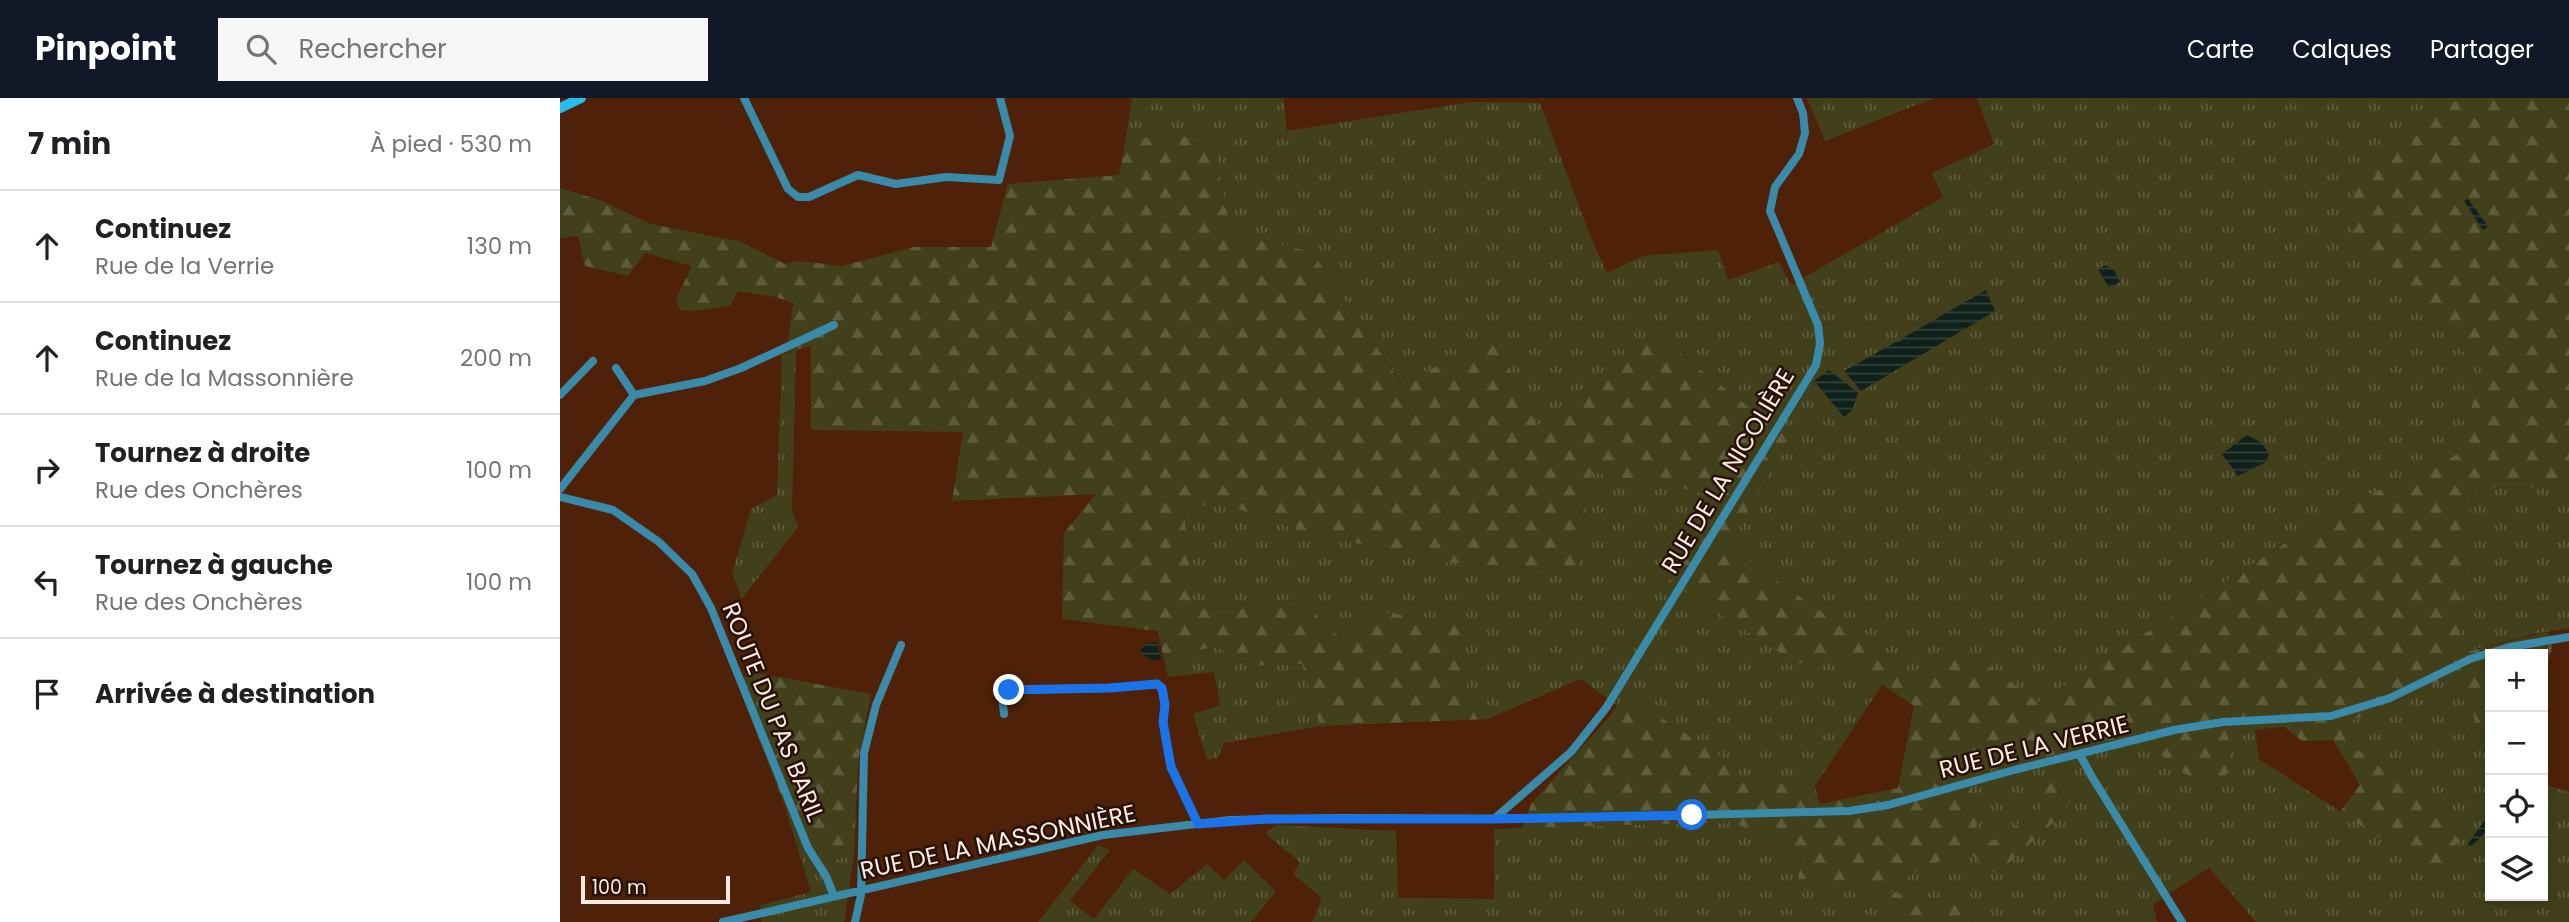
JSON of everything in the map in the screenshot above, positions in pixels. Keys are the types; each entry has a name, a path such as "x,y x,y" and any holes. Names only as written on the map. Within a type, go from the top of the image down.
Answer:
{"street":[{"path":"560,108 581,98"},
{"path":"744,98 789,189 798,197 809,197 858,175 896,184 946,177 999,180 1010,136 1000,98"},
{"name":"RUE DE LA NICOLIÈRE","path":"1494,819 1571,752 1606,708 1816,365 1820,344 1818,325 1770,211 1775,187 1799,154 1805,133 1803,113 1797,98"},
{"path":"560,489 634,395 705,381 834,325"},
{"path":"560,395 593,361"},
{"path":"616,368 634,395"},
{"name":"ROUTE DU PAS BARIL","path":"560,497 613,510 666,549 692,574 711,608 808,848 826,876 834,896"},
{"name":"RUE DE LA VERRIE","path":"1494,819 1850,811 1888,805 2014,770 2202,725 2331,716 2362,709 2470,659 2510,647 2569,637"},
{"path":"855,922 860,891 864,753 876,705 901,645"},
{"path":"1004,714 1002,696 1009,690 1157,684 1162,688 1165,705 1163,722 1171,767 1198,824"},
{"path":"2080,755 2182,922"},
{"name":"RUE DE LA MASSONNIÈRE","path":"723,922 1102,835 1266,819 1494,819"}],"green space":[{"path":"1132,98 1283,98 1287,131 1470,102 1540,103 1607,273 1642,256 1718,250 1728,280 1779,262 1791,285 1943,197 1932,173 1994,144 1977,98 2460,98 2448,107 2413,302 2484,371 2465,425 2459,454 2340,508 2038,702 1958,644 1923,682 1727,546 1788,438 1654,332 1538,425 1402,383 1312,252 1231,233 1212,136 1126,138"},
{"path":"1807,98 1934,98 1825,141"},
{"path":"2460,98 2569,98 2569,132 2550,139 2556,155 2569,157 2569,488 2473,487 2459,631 2465,652 2548,632 2552,648 2548,662 2548,649 2485,649 2485,740 2459,682 2452,676 2353,720 2351,745 2464,831 2438,876 2340,812 2360,785 2333,740 2302,741 2284,727 2228,732 2230,771 2213,787 2169,766 2147,732 1971,775 1978,842 1989,843 2040,810 2039,782 2068,775 2083,785 2056,820 1996,874 1964,849 1881,889 1929,901 1938,898 1961,901 1970,920 1974,922 1907,922 1888,911 1879,890 1814,879 1798,879 1801,853 1732,822 1522,828 1531,804 1610,716 1625,695 1735,765 1734,781 1815,786 1820,804 1898,788 1914,706 1832,651 1798,664 1668,581 1707,525 1712,494 1592,472 1577,571 1442,562 1301,531 1234,507 1211,504 1184,509 1193,609 1310,607 1326,627 1352,646 1373,610 1462,625 1468,696 1488,719 1320,726 1302,664 1247,666 1217,647 1163,655 1158,631 1062,619 1064,533 1096,494 952,501 963,432 811,430 811,346 787,352 793,303 776,297 738,291 730,306 680,310 676,299 692,266 645,253 628,276 585,266 578,236 560,238 560,188 602,201 651,224 741,242 785,264 799,261 842,266 914,247 991,247 1008,184 1119,175 1126,138 1212,136 1231,233 1312,252 1401,383 1493,341 1538,425 1653,332 1788,438 1728,547 1923,682 1958,644 2038,702 2340,508 2459,454 2465,425 2484,371 2413,302 2344,218 2364,166"},
{"path":"2569,132 2569,157 2555,155 2549,139"},
{"path":"796,350 792,512 799,526 742,598 732,573 751,509 777,495 782,355"},
{"path":"1592,472 1712,494 1707,525 1668,581 1831,651 1882,685 1815,786 1734,781 1625,695 1618,706 1580,679 1488,719 1468,696 1352,646 1326,627 1310,607 1193,609 1184,509 1211,504 1234,506 1301,531 1441,562 1577,571"},
{"path":"2473,487 2569,488 2569,628 2464,652 2459,631"},
{"path":"1217,647 1247,666 1303,664 1320,726 1224,743 1218,758 1207,760 1193,714 1220,705 1214,672 1168,677 1163,655"},
{"path":"757,673 871,694 858,762 854,855 825,862 784,804 736,680"},
{"path":"2452,676 2459,681 2485,740 2485,901 2548,901 2548,786 2569,792 2569,922 2256,922 2209,868 2153,904 2157,922 1974,922 1938,898 1929,901 1880,890 1964,849 1997,874 2040,810 1989,843 1978,842 1971,775 2147,732 2169,766 2230,771 2227,732 2255,730 2259,759 2438,875 2463,831 2351,745 2353,720"},
{"path":"784,804 825,862 854,855 844,922 762,922 760,905 811,892"},
{"path":"1732,822 1801,853 1798,879 1814,879 1880,890 1888,910 1907,922 1312,922 1322,898 1293,874 1300,862 1265,833 1277,825 1396,831 1398,898 1494,899 1494,829"},
{"path":"1098,845 1110,850 1070,901 1094,919 1133,869 1170,894 1207,864 1224,880 1244,860 1276,891 1251,922 1038,922"}],"shaded area":[{"path":"2468,199 2488,226 2483,230 2464,201"},
{"path":"2105,265 2114,270 2120,282 2109,288 2098,269"},
{"path":"1986,290 1995,311 1861,391 1844,371 1902,341 1901,339"},
{"path":"1829,370 1858,393 1853,409 1844,417 1814,381"},
{"path":"2247,435 2262,443 2269,454 2266,462 2238,476 2222,454"},
{"path":"1157,642 1161,660 1149,659 1142,654 1141,649 1146,644"},
{"path":"2485,820 2485,832 2471,847 2467,845"}],"route":[{"path":"1009,690 1157,684 1162,688 1165,705 1163,722 1171,767 1198,824 1266,819 1494,819 1692,815"}]}
